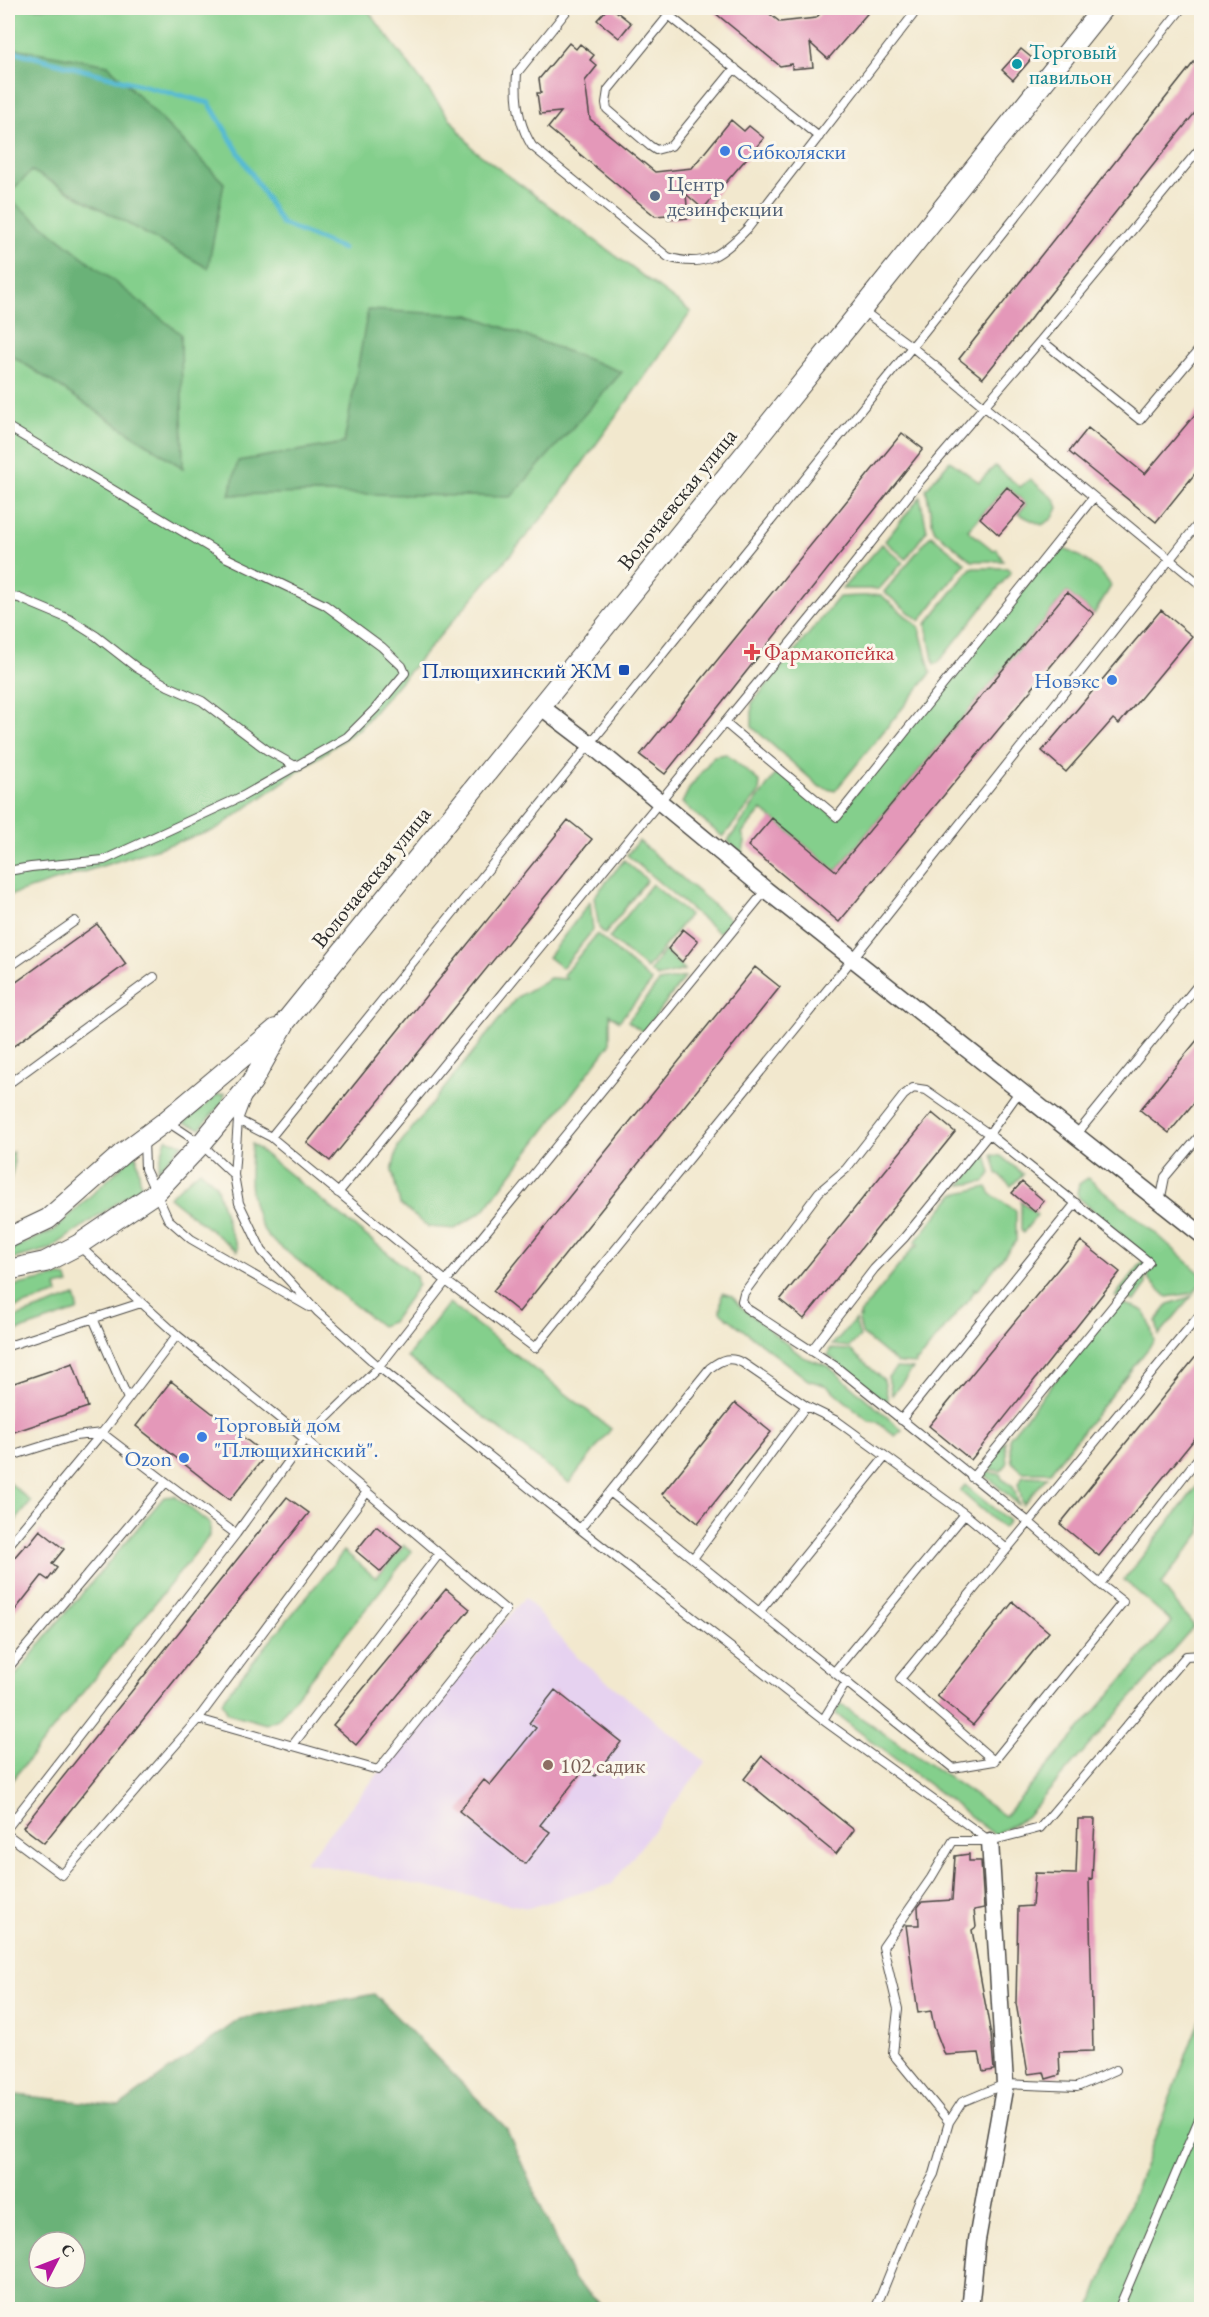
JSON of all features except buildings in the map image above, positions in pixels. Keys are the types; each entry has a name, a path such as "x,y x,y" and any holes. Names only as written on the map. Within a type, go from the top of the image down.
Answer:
{"street":[{"name":"Волочаевская улица","path":"8,1270 45,1262 78,1245 155,1193 201,1144 252,1082 286,1021 1103,8"},
{"path":"540,706 590,744 766,890 854,957 1019,1092 1202,1235"},
{"name":"Волочаевская улица","path":"8,1238 48,1219 144,1136 286,1021"},
{"path":"970,2310 977,2240 1005,2084 990,1841"}],"lane":[{"path":"569,8 517,73 518,108 524,133 532,146 668,258 682,262 714,258 731,246 819,137 913,15 915,8"},
{"path":"660,8 819,137"},
{"path":"271,1137 912,347 1182,8"},
{"path":"669,15 608,90 607,109 642,140 656,150 671,146 735,68"},
{"path":"338,1193 725,723 920,481 1202,146"},
{"path":"862,309 912,347 983,408 1202,586"},
{"path":"1041,340 1140,420 1202,346"},
{"path":"8,426 226,558 325,605 382,647 402,666 405,673 375,709 347,737 243,796 104,860 31,867 8,872"},
{"path":"725,723 837,817 1093,498"},
{"path":"238,1120 271,1137 446,1281 535,1348 854,957 1202,519"},
{"path":"8,596 69,619 96,636 137,668 168,686 202,701 267,750 297,767"},
{"path":"8,1827 236,1534 305,1439 379,1366 766,890"},
{"path":"8,968 75,921"},
{"path":"8,1084 154,977"},
{"path":"1076,1135 1202,980"},
{"path":"252,1082 238,1120 234,1175 239,1203 262,1251 318,1312 379,1366 580,1529 823,1720 990,1841"},
{"path":"610,1492 694,1557 952,1768 994,1761 1123,1602 1030,1523 972,1478 834,1366 746,1308 742,1297 819,1192 846,1169 904,1095 914,1088 936,1096 989,1134 1149,1262 972,1478"},
{"path":"811,1351 874,1269 904,1238 989,1134 1019,1092"},
{"path":"166,1120 201,1144 234,1175"},
{"path":"1160,1202 1166,1177 1202,1132"},
{"path":"144,1136 145,1169 168,1219 190,1239 318,1312"},
{"path":"901,1420 1076,1203"},
{"path":"78,1245 177,1335 305,1439 506,1610 378,1770 198,1719"},
{"path":"8,1346 141,1303"},
{"path":"994,1761 900,1679 1202,1312"},
{"path":"93,1318 128,1399"},
{"path":"8,1546 102,1433 177,1335"},
{"path":"580,1529 708,1371 720,1361 732,1358 743,1362 806,1406 837,1421 965,1514 1008,1549"},
{"path":"694,1557 806,1406"},
{"path":"8,1457 75,1436 102,1433 236,1534"},
{"path":"1100,1584 1202,1453"},
{"path":"760,1611 885,1457"},
{"path":"8,1668 166,1482"},
{"path":"8,1835 62,1875 198,1719 367,1492"},
{"path":"835,1671 965,1514"},
{"path":"292,1746 439,1554"},
{"path":"949,2122 892,2054 898,2009 883,1947 931,1878 953,1841 990,1841 1040,1828 1186,1656 1202,1655"},
{"path":"823,1720 847,1681"},
{"path":"875,2310 919,2201 934,2174 949,2122 962,2102 1005,2084 1077,2087 1116,2070"},
{"path":"1118,2310 1202,2112"}],"shaded area":[{"path":"525,1597 577,1657 706,1762 612,1884 528,1908 305,1862"}],"green space":[{"path":"8,8 366,8 474,150 691,312 549,510 360,728 215,830 8,896"},
{"path":"8,47 108,65 224,183 208,268 32,171 8,194"},
{"path":"8,198 181,334 183,468 8,353"},
{"path":"368,310 470,315 622,372 511,497 318,493 229,495 238,461 344,443"},
{"path":"950,461 979,482 995,466 1020,487 1030,479 1055,500 1058,508 1052,519 1042,525 1018,514 1026,504 1007,487 968,530 993,550 997,549 1003,561 972,561 935,531 933,526 926,489"},
{"path":"920,497 927,530 906,559 885,541"},
{"path":"931,535 965,563 920,621 884,592"},
{"path":"882,544 903,562 879,589 842,589"},
{"path":"1057,548 1072,552 1088,562 1102,574 1111,586 1094,614 1067,592 836,871 762,810 742,833 745,842 742,855 728,841 779,769 836,817"},
{"path":"971,568 1007,568 1011,572 938,663 934,665 926,624"},
{"path":"881,595 919,627 931,673 835,791 820,787 752,727 752,703 839,597"},
{"path":"726,754 760,782 759,793 723,837 682,803 690,787 714,756"},
{"path":"639,841 731,920 719,933 627,855"},
{"path":"624,860 647,880 605,934 599,928 594,897"},
{"path":"652,884 689,915 647,969 609,938"},
{"path":"590,902 593,930 562,968 548,957"},
{"path":"597,934 652,982 619,1021 610,1014 610,1044 484,1210 455,1229 428,1227 400,1204 392,1171 398,1146 517,997 550,978 567,979 563,975"},
{"path":"664,951 685,970 657,977 650,971"},
{"path":"685,977 643,1032 628,1021 659,982"},
{"path":"225,1094 222,1103 200,1128 184,1123 217,1095"},
{"path":"166,1139 183,1144 157,1170"},
{"path":"252,1144 416,1276 418,1285 392,1322 381,1326 267,1236 256,1213 251,1192"},
{"path":"13,1152 14,1166 8,1187 8,1155"},
{"path":"136,1153 141,1186 50,1249 8,1260 8,1250 53,1231"},
{"path":"986,1155 991,1173 985,1182 960,1185"},
{"path":"992,1155 1001,1156 1023,1174 1011,1186 997,1173"},
{"path":"200,1170 216,1185 229,1229 238,1248 237,1251 169,1197"},
{"path":"1088,1178 1201,1274 1201,1282 1194,1293 1167,1297 1149,1280 1145,1257 1079,1198 1077,1193 1079,1184"},
{"path":"987,1187 991,1194 1016,1211 1016,1241 977,1290 973,1288 975,1291 918,1361 915,1361 916,1364 897,1363 862,1334 858,1317 861,1318 860,1314 915,1246 919,1245 915,1242 954,1194"},
{"path":"1021,1202 1037,1215 1023,1233 1021,1230"},
{"path":"1144,1260 1146,1285 1135,1301 1115,1296"},
{"path":"61,1276 66,1277 69,1284 56,1287 58,1294 8,1310 8,1287"},
{"path":"722,1293 732,1296 739,1305 803,1357 828,1366 902,1430 895,1436 877,1422 869,1421 827,1386 808,1380 720,1312"},
{"path":"75,1296 77,1311 8,1334 8,1320"},
{"path":"1192,1296 1159,1335 1156,1321 1169,1304"},
{"path":"449,1303 611,1429 569,1483 407,1357"},
{"path":"1117,1303 1135,1307 1144,1313 1150,1323 1154,1341 1050,1472 1023,1472 1012,1462 1009,1438"},
{"path":"855,1320 860,1337 849,1347 832,1345"},
{"path":"830,1349 850,1350 884,1380 888,1400 885,1402 828,1355"},
{"path":"896,1368 913,1369 892,1395 888,1377"},
{"path":"1005,1441 1007,1464 1001,1471 985,1469"},
{"path":"982,1472 1000,1474 1002,1479 1013,1486 1019,1505"},
{"path":"1023,1476 1047,1477 1023,1505 1018,1484"},
{"path":"8,1481 31,1502 8,1530"},
{"path":"1201,1481 1201,1533 1161,1584 1194,1626 1026,1817 995,1835 836,1714 838,1704 845,1707 1005,1816 1172,1622 1124,1580"},
{"path":"965,1485 1009,1521 1003,1528 960,1491"},
{"path":"175,1496 210,1524 210,1535 8,1785 8,1685 57,1623 164,1497"},
{"path":"404,1545 412,1551 278,1719 266,1724 228,1713 222,1702 225,1696 344,1551 376,1578"},
{"path":"374,1994 506,2128 573,2279 606,2309 8,2309 8,2094 120,2106 240,2019"},
{"path":"1201,2016 1201,2309 1090,2309"}],"waterway":[{"path":"8,50 209,103 282,224 343,249"}],"place":[{"name":"Торговый павильон","path":"1017,64"},
{"name":"Сибколяски","path":"725,151"},
{"name":"Центр дезинфекции","path":"655,196"},
{"name":"Фармакопейка","path":"752,652"},
{"name":"Плющихинский ЖМ","path":"624,670"},
{"name":"Новэкс","path":"1112,680"},
{"name":"Торговый дом \"Плющихинский\".","path":"202,1437"},
{"name":"Ozon","path":"184,1458"},
{"name":"102 садик","path":"548,1765"}]}
